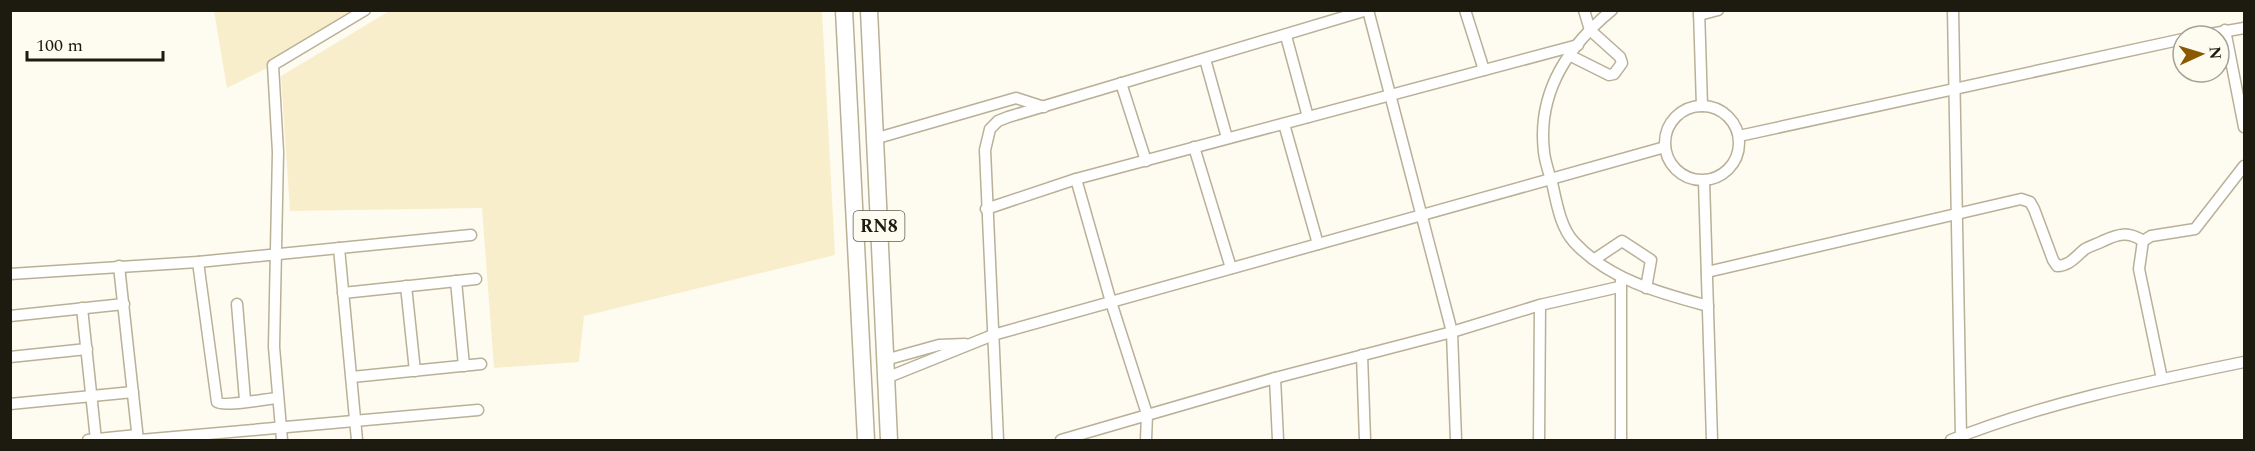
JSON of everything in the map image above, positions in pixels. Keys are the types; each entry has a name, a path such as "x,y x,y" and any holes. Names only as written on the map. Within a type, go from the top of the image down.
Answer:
{"main road":[{"name":"RN8","path":"844,10 866,441"},
{"name":"RN8","path":"869,10 889,441"}],"street":[{"path":"282,441 273,299 278,253 278,152 273,65 364,10"},
{"path":"998,441 986,208 985,150 990,129 1008,117 1367,10 1423,215 1452,332 1456,441"},
{"path":"1465,10 1484,70"},
{"path":"1569,55 1609,75 1614,74 1621,65 1622,58 1590,30 1584,10"},
{"path":"1612,10 1590,30 1561,64 1551,85 1546,107 1544,152 1558,209 1572,240 1621,282 1708,306"},
{"path":"1702,105 1699,13 1718,10"},
{"path":"1953,10 1956,439 2039,411 2162,379 2244,362"},
{"path":"1286,36 1308,117"},
{"path":"1739,136 2171,42"},
{"path":"986,208 1076,179 1391,97 1578,45"},
{"path":"1205,59 1227,138"},
{"path":"2231,61 2244,127"},
{"path":"1121,83 1146,161"},
{"path":"874,139 1016,98 1044,106"},
{"path":"1702,105 1726,114 1739,136 1737,157 1732,166 1715,179 1704,181 1689,178 1676,169 1665,147 1672,122 1685,110 1702,105"},
{"path":"1284,124 1318,244"},
{"path":"1194,147 1231,268"},
{"path":"886,378 944,356 965,344 993,335 1665,147"},
{"path":"2162,379 2139,269 2143,241 2151,236 2194,229 2244,166"},
{"path":"1076,179 1111,302 1147,414 1146,441"},
{"path":"1704,181 1712,441"},
{"path":"1707,272 2025,199 2034,209 2054,263 2060,266 2080,256 2084,249 2119,234 2133,236 2143,241"},
{"path":"10,274 198,262 471,235"},
{"path":"1595,259 1620,242 1628,243 1651,260 1646,288"},
{"path":"339,248 357,441"},
{"path":"198,262 217,402 226,405 245,400 278,398"},
{"path":"119,266 138,439"},
{"path":"343,293 476,279"},
{"path":"456,281 464,366"},
{"path":"1061,441 1147,414 1452,332 1621,282"},
{"path":"1621,282 1621,441"},
{"path":"406,286 415,371"},
{"path":"10,316 123,304"},
{"path":"237,304 245,400"},
{"path":"1539,441 1540,305"},
{"path":"82,308 92,396 94,440 138,439 478,410"},
{"path":"885,360 939,345 965,344"},
{"path":"10,357 87,349"},
{"path":"1362,355 1365,441"},
{"path":"351,377 481,364"},
{"path":"1275,378 1278,441"},
{"path":"10,404 133,392"}],"shaded area":[{"path":"391,10 822,11 835,255 584,316 579,362 494,368 482,208 290,211 281,76"},
{"path":"214,11 365,11 273,65 227,88"}]}
